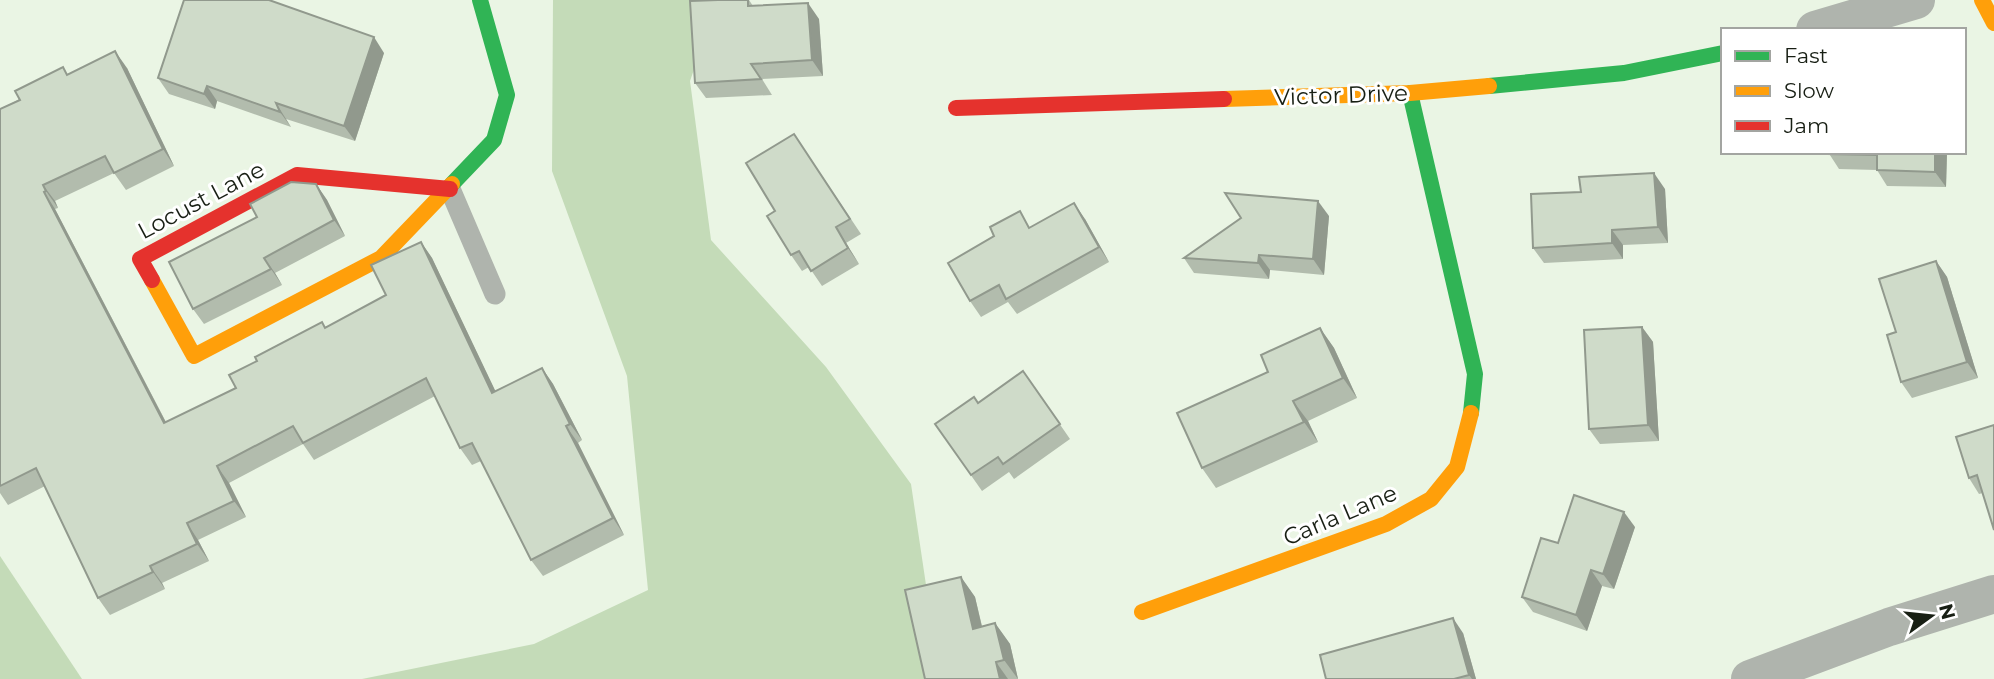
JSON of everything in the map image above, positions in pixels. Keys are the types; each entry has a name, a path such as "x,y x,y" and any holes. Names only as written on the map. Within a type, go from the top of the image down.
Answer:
{"street":[{"name":"Locust Lane","path":"450,189 297,175 140,259 194,356 381,258 450,189 494,140 507,95 480,0"},
{"path":"1822,28 1916,0"},
{"path":"1982,0 1994,23"},
{"name":"Victor Drive","path":"956,108 1410,93 1624,73 1721,52"},
{"name":"Carla Lane","path":"1142,612 1386,524 1430,499 1457,467 1471,425 1475,374 1410,93"},
{"path":"1750,679 1889,627 1994,594"}],"lane":[{"path":"450,189 495,294"}],"green space":[{"path":"553,0 718,0 690,81 711,240 826,367 911,484 940,679 362,679 534,644 648,590 627,376 552,171"},
{"path":"0,556 82,679 0,679"}],"building":[{"path":"184,0 269,0 374,37 344,126 276,103 280,112 207,86 204,94 158,78"},
{"path":"748,0 748,6 808,3 812,60 751,64 761,79 695,83 690,1"},
{"path":"115,51 163,149 114,173 105,156 43,185 46,191 44,192 164,423 236,388 229,375 257,361 255,357 322,322 325,328 386,295 371,265 421,242 492,393 542,368 570,424 566,426 613,518 531,560 472,443 460,448 426,378 303,443 293,426 217,466 234,501 187,523 197,544 150,566 153,572 98,598 36,468 0,486 0,109 20,100 15,91 63,67 67,75"},
{"path":"794,134 850,219 836,227 848,248 811,271 799,251 791,255 767,216 775,211 746,163"},
{"path":"1828,154 1935,154 1935,172 1877,170 1877,155"},
{"path":"1654,173 1658,227 1612,230 1612,243 1533,248 1531,194 1581,192 1579,177"},
{"path":"291,182 316,184 334,220 264,258 271,269 193,309 169,262 257,217 250,204"},
{"path":"1225,193 1318,201 1313,259 1259,255 1258,263 1184,258 1241,218"},
{"path":"1074,203 1099,247 1006,299 999,285 970,301 948,263 994,236 990,227 1020,211 1029,228"},
{"path":"1936,261 1967,362 1901,382 1887,335 1896,332 1879,279"},
{"path":"1642,327 1648,425 1589,429 1584,330"},
{"path":"1320,328 1343,378 1293,401 1304,422 1202,468 1177,413 1268,372 1261,355"},
{"path":"1023,371 1060,424 1003,464 998,457 971,475 935,424 974,397 978,403"},
{"path":"1994,425 1994,530 1977,475 1969,478 1956,437"},
{"path":"1574,495 1624,512 1603,574 1591,570 1576,615 1522,597 1541,538 1558,543"},
{"path":"961,577 973,629 995,623 1004,660 996,662 1000,679 925,679 905,590"},
{"path":"1453,618 1469,675 1454,679 1326,679 1320,655"}],"traffic: fast":[{"path":"452,184 494,140 507,95 480,0"},
{"path":"1489,86 1624,73 1721,53"},
{"path":"1410,93 1475,374 1471,413"}],"traffic: slow":[{"path":"1982,0 1994,23"},
{"path":"1224,99 1410,93 1489,86"},
{"path":"152,280 194,356 381,258 452,184"},
{"path":"1142,612 1386,524 1431,499 1457,467 1471,413"}],"traffic: jam":[{"path":"956,108 1224,99"},
{"path":"152,280 140,259 297,175 450,189"}]}
